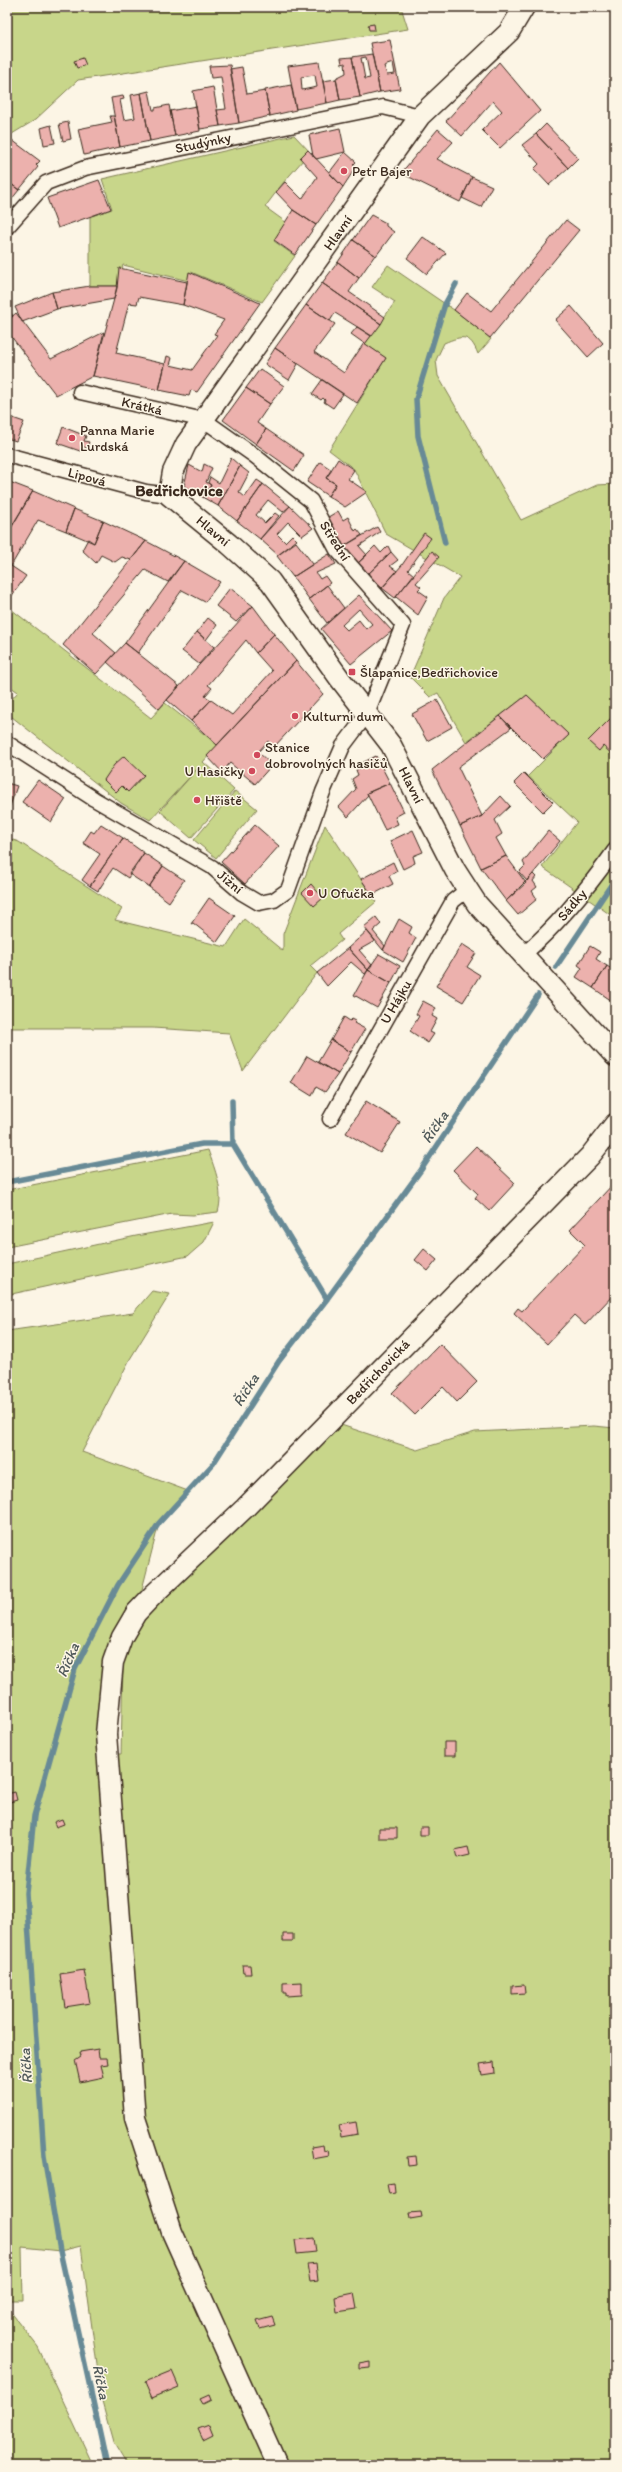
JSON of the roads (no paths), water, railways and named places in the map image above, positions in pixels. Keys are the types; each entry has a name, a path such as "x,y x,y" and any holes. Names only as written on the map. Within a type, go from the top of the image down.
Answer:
{"street":[{"name":"Hlavní","path":"524,7 509,32 420,116 186,444 173,472 168,494 229,544 270,581 390,745 433,830 467,890 485,914 615,1056"},
{"name":"Studýnky","path":"7,228 46,183 85,168 383,107 420,116"},
{"name":"Krátká","path":"80,392 204,420"},
{"name":"Střední","path":"204,420 255,456 311,501 337,550 403,625 367,714"},
{"name":"Lipová","path":"7,455 146,492 168,494"},
{"name":"Jižní","path":"7,743 94,799 212,867 242,893 259,903 274,900 288,890 323,792 343,746 367,714"},
{"name":"Sádky","path":"523,955 546,935 600,871 615,850"},
{"name":"U Hájku","path":"330,1119 453,902 467,890"},
{"name":"Bedřichovická","path":"277,2465 172,2232 135,2118 106,1734 113,1662 122,1637 136,1613 245,1508 584,1161 615,1124"}],"waterway":[{"path":"445,543 418,436 416,399 445,304 456,284"},
{"name":"Říčka","path":"556,967 615,879"},
{"name":"Říčka","path":"107,2465 60,2251 44,2156 26,1893 34,1816 75,1669 118,1585 159,1523 213,1464 279,1361 327,1299 421,1170 538,995"},
{"path":"232,1101 233,1144 327,1299"},
{"path":"7,1182 202,1144 233,1144"}],"place":[{"name":"Petr Bajer","path":"344,171"},
{"name":"Panna Marie Lurdská","path":"72,438"},
{"name":"Šlapanice,Bedřichovice","path":"352,672"},
{"name":"Kulturni dum","path":"295,716"},
{"name":"Stanice dobrovolných hasičů","path":"257,755"},
{"name":"U Hasičky","path":"252,771"},
{"name":"Hřiště","path":"197,800"},
{"name":"U Ofučka","path":"310,893"}],"district":[{"name":"Bedřichovice","path":"179,490"}]}
